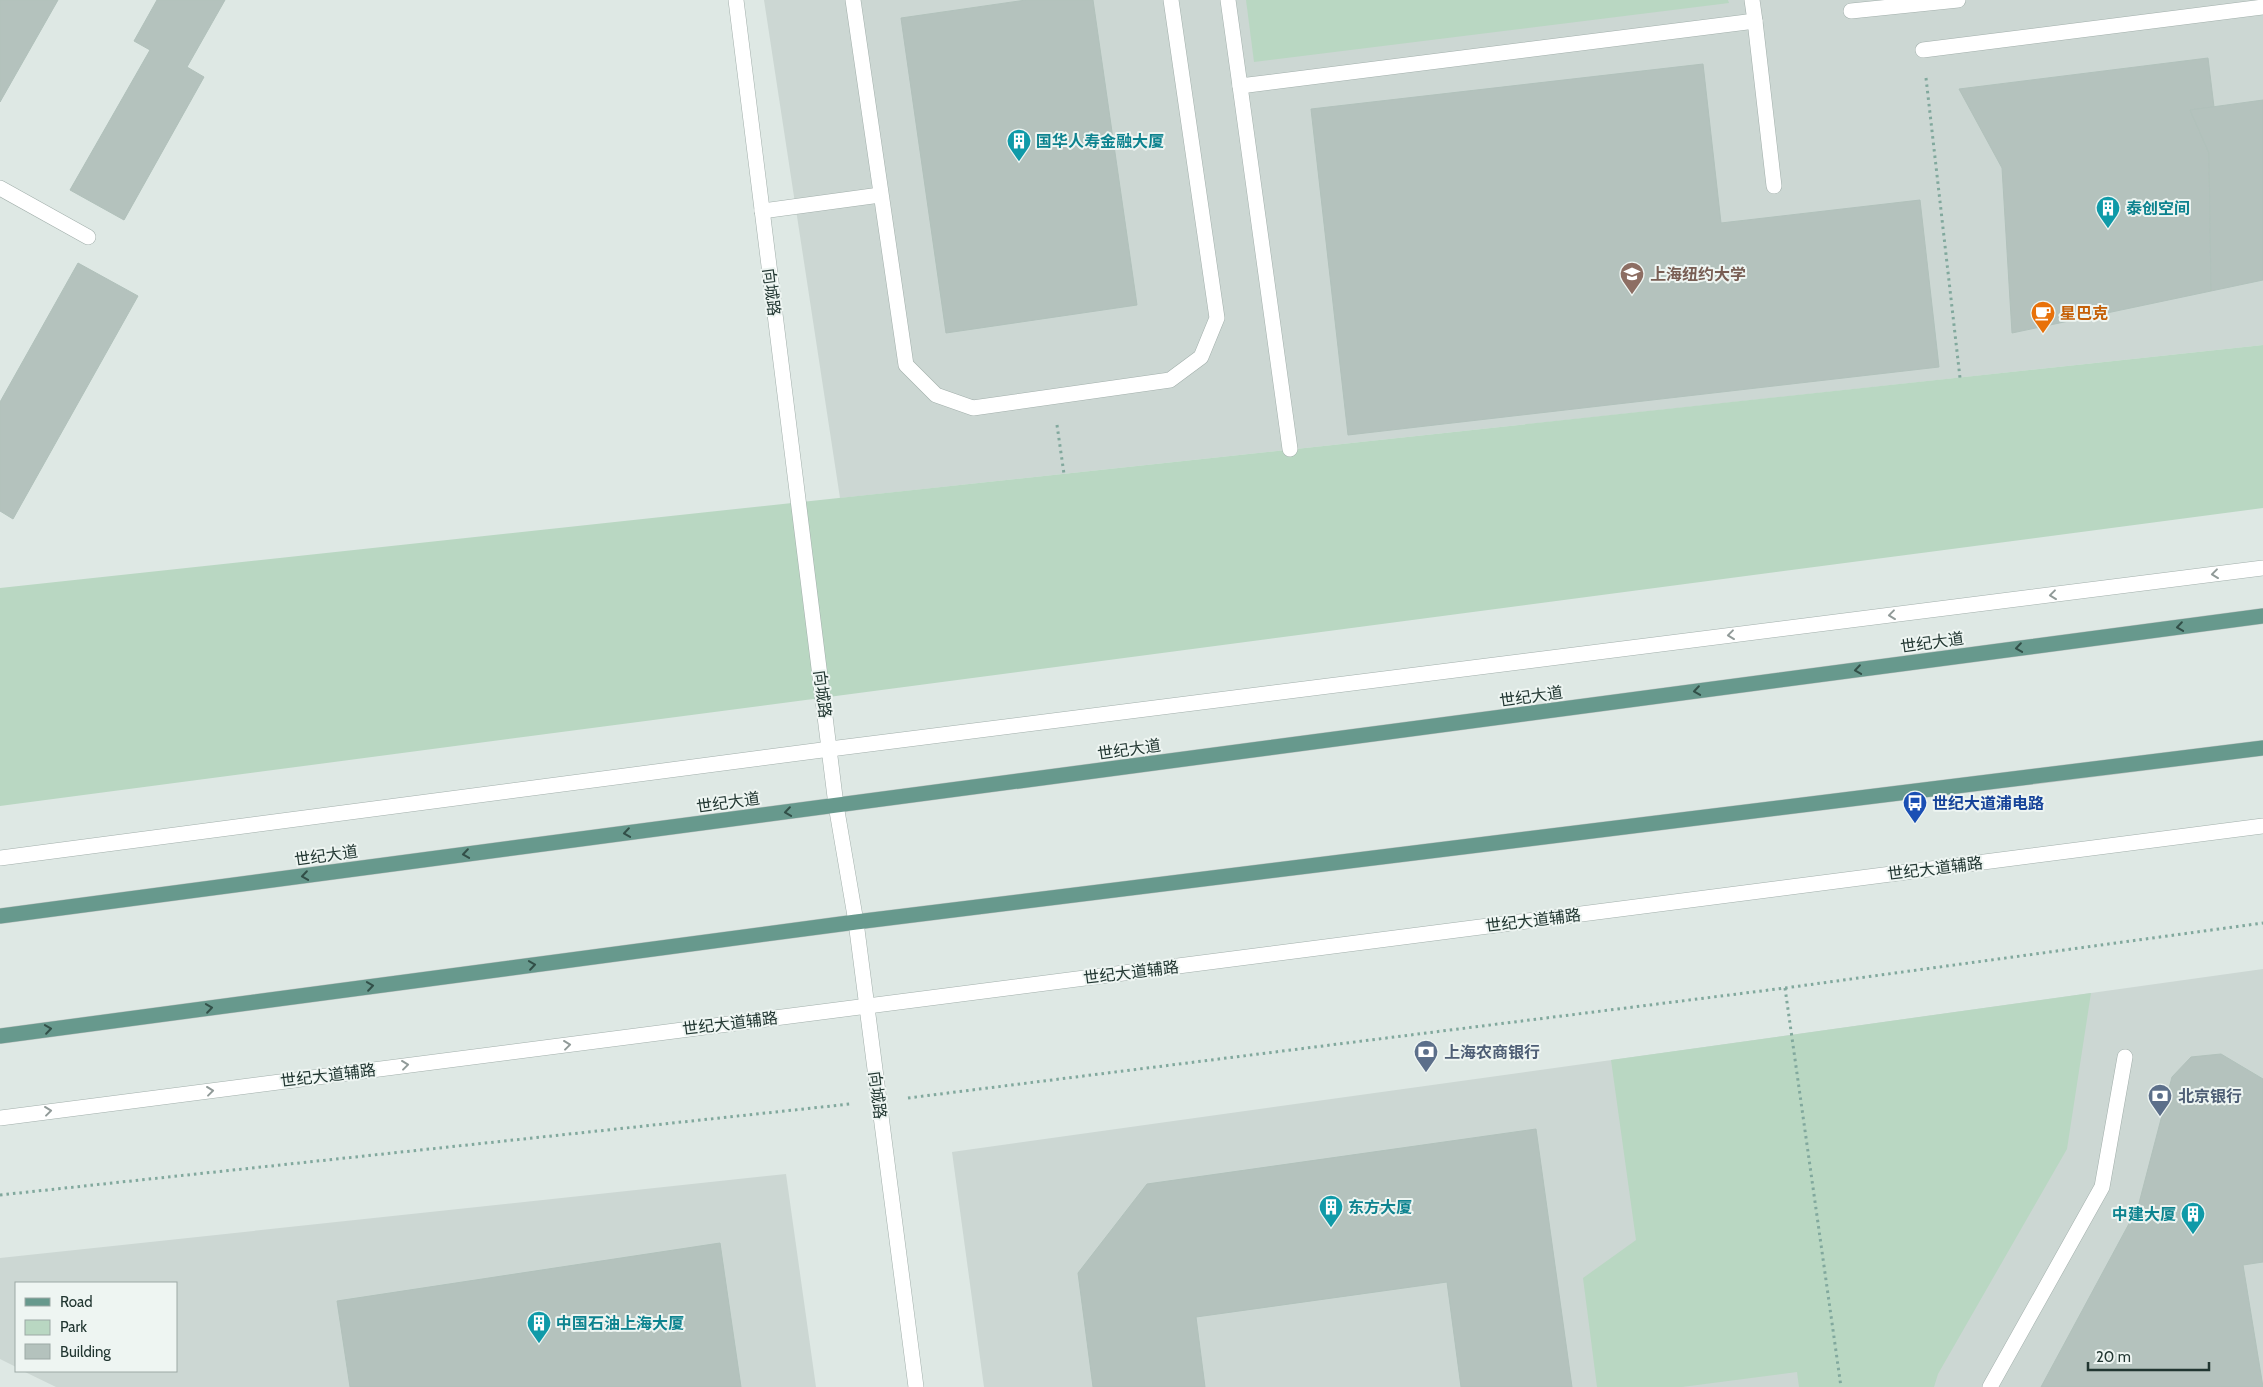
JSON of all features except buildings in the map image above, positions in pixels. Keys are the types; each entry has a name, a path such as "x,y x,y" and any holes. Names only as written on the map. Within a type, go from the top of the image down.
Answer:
{"main road":[{"name":"世纪大道","path":"0,916 2263,616"},
{"path":"0,1036 856,922 2263,748"}],"street":[{"name":"向城路","path":"736,0 836,805 856,922 916,1387"},
{"path":"852,0 906,365 936,395 973,408 1170,380 1201,357 1217,318 1171,0"},
{"path":"1228,0 1290,450"},
{"path":"1752,0 1774,186"},
{"path":"1850,11 1958,0"},
{"path":"1923,50 2263,7"},
{"path":"1240,86 1755,21"},
{"path":"0,188 88,237"},
{"path":"762,211 880,194"},
{"path":"0,858 830,749 2263,568"},
{"name":"世纪大道辅路","path":"0,1118 2263,826"},
{"path":"1990,1387 2102,1187 2125,1057"}],"path":[{"path":"1923,50 1960,378"},
{"path":"1053,397 1064,474"},
{"path":"0,1194 879,1101 1785,988 2263,923"},
{"path":"1785,988 1841,1387"}],"shaded area":[{"path":"764,0 2263,0 2263,345 840,498"},
{"path":"2263,969 2263,1387 984,1387 952,1152"},
{"path":"786,1174 816,1387 56,1387 25,1372 178,1372 178,1282 15,1282 15,1366 0,1359 0,1258"}],"green space":[{"path":"1246,0 1728,0 1729,3 1254,62"},
{"path":"2263,345 2263,508 0,806 0,588"},
{"path":"2091,993 2067,1149 1938,1374 1934,1387 1799,1387 1797,1372 1682,1387 1597,1387 1583,1278 1636,1240 1611,1060"}],"place":[{"name":"国华人寿金融大厦","path":"1019,162"},
{"name":"泰创空间","path":"2108,229"},
{"name":"上海纽约大学","path":"1632,295"},
{"name":"星巴克","path":"2043,334"},
{"name":"世纪大道浦电路","path":"1915,824"},
{"name":"上海农商银行","path":"1426,1073"},
{"name":"北京银行","path":"2160,1117"},
{"name":"东方大厦","path":"1331,1228"},
{"name":"中建大厦","path":"2193,1235"},
{"name":"中国石油上海大厦","path":"539,1344"}]}
